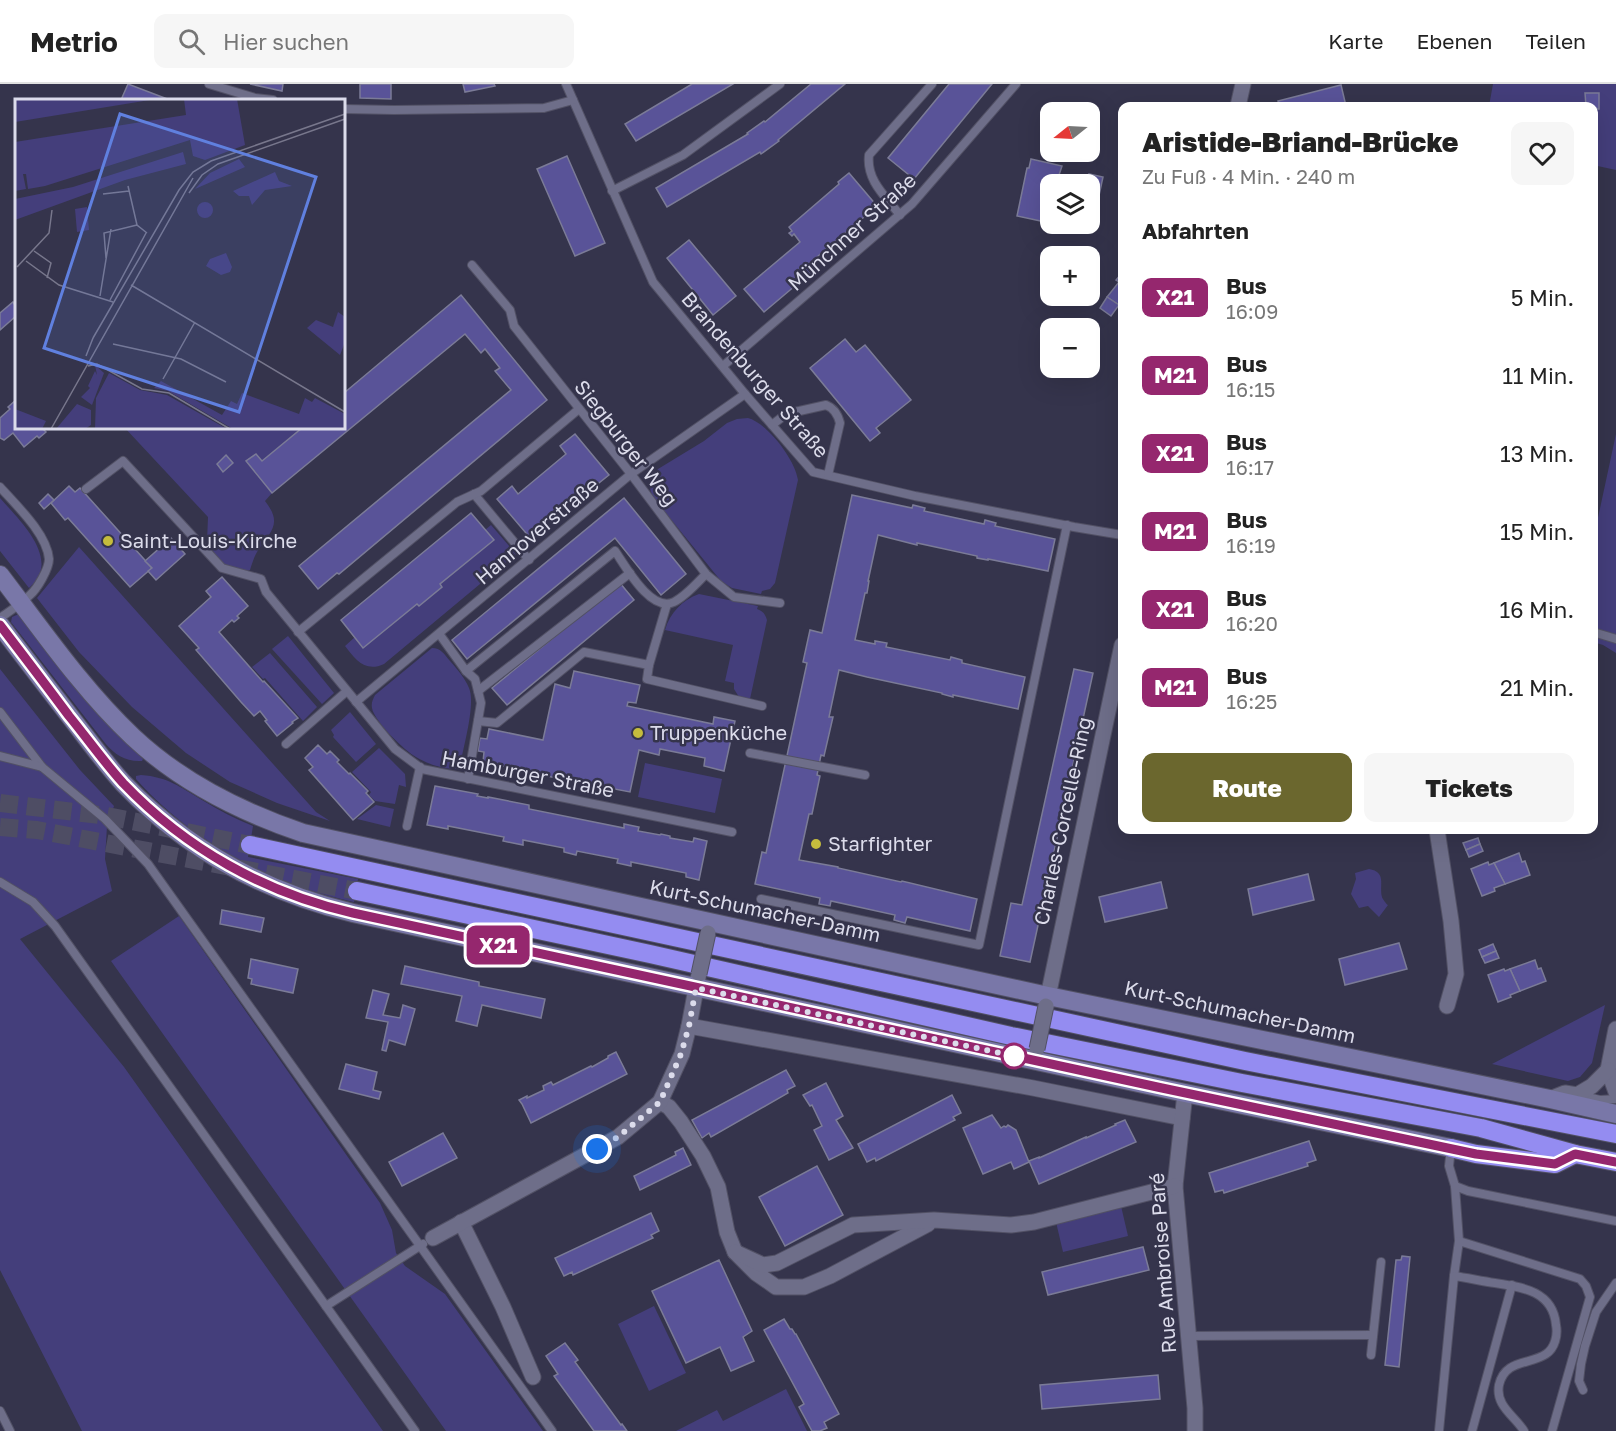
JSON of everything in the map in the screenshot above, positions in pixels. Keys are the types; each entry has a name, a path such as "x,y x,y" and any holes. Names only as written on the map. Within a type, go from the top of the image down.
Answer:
{"highway":[{"path":"250,845 1245,1061 1616,1134"},
{"path":"357,891 661,956 1011,1036 1481,1128 1575,1154 1616,1162"},
{"path":"1450,1148 1476,1154 1555,1164 1575,1154"}],"main road":[{"name":"Kurt-Schumacher-Damm","path":"0,575 89,690 134,738 192,782 240,809 282,826 326,839 709,928 1047,1001 1550,1099 1616,1114"},
{"path":"0,625 102,758 136,796 164,821 217,859 255,880 294,896 331,908 698,981 1035,1055 1185,1093 1450,1148"}],"street":[{"path":"1239,102 1243,84"},
{"name":"Charles-Corcelle-Ring","path":"1035,1055 1118,664"},
{"path":"1438,834 1451,921 1456,974 1447,1006"},
{"path":"427,1242 618,1137 660,1102 681,1054 689,1026 709,928"},
{"path":"689,1026 1033,1088 1182,1118"},
{"path":"1616,1029 1608,1070 1616,1092"},
{"path":"1550,1099 1564,1093 1577,1095 1592,1086 1608,1070"},
{"name":"Rue Ambroise Paré","path":"1185,1093 1175,1186 1195,1407 1195,1431"},
{"path":"660,1102 669,1107 681,1122 718,1186 727,1232 735,1252 756,1274 776,1287 804,1287 830,1276 934,1220"},
{"path":"735,1252 763,1264 777,1263 853,1225 934,1220 1011,1225 1034,1222 1175,1186"},
{"path":"460,1222 504,1307 533,1377"}],"lane":[{"path":"209,84 264,99"},
{"name":"Brandenburger Straße","path":"566,84 653,282 813,472 915,496 1118,534"},
{"path":"612,191 682,155 780,84"},
{"path":"900,215 875,184 868,166 869,154 932,84"},
{"name":"Münchner Straße","path":"723,366 912,204 1016,84"},
{"path":"345,109 544,108 573,100"},
{"name":"Siegburger Weg","path":"472,265 510,310 514,326 631,474 706,574 734,597 780,603"},
{"name":"Hannoverstraße","path":"356,702 440,635 631,474 746,394"},
{"path":"772,425 786,414 826,405 831,407 840,423 828,476"},
{"path":"298,632 457,502 481,491 579,409"},
{"name":"Hamburger Straße","path":"86,489 123,461 222,568 261,579 266,592 395,749 420,767 437,773 732,832"},
{"path":"0,487 33,526 45,545 49,561 37,587 31,594 0,618"},
{"path":"474,494 529,560"},
{"path":"761,899 979,945 1067,525"},
{"path":"466,671 615,551 650,598 658,602 667,604 675,602 706,574"},
{"path":"478,691 630,573"},
{"path":"667,604 647,679 762,706"},
{"path":"1598,634 1616,639"},
{"path":"440,635 466,671 475,679 481,703 468,779"},
{"path":"478,721 497,723 584,652 649,665"},
{"path":"286,744 347,691"},
{"path":"0,712 42,767 105,819 148,864 427,1242 552,1431"},
{"path":"750,753 865,775"},
{"path":"0,756 42,767"},
{"path":"407,826 420,767"},
{"path":"0,882 33,902 55,926 415,1431"},
{"path":"1577,1095 1600,1100 1616,1099"},
{"path":"1439,1431 1459,1241 1455,1186 1449,1166 1450,1148"},
{"path":"1455,1186 1468,1191 1616,1221"},
{"path":"1459,1241 1580,1279 1586,1286 1590,1297 1552,1431"},
{"path":"326,1306 427,1242"},
{"path":"1371,1355 1381,1262"},
{"path":"1454,1276 1528,1289 1540,1295 1549,1304 1556,1322 1557,1333 1554,1344 1548,1353 1515,1365 1505,1372 1499,1384 1499,1398 1506,1411 1524,1431"},
{"path":"1583,1390 1579,1381 1588,1337 1596,1312 1616,1283"},
{"path":"1472,1431 1512,1286"},
{"path":"1188,1336 1373,1335"},
{"path":"0,1411 10,1431"}],"shaded area":[{"path":"1493,84 1616,84 1616,170 1598,166 1598,102 1490,102"},
{"path":"748,418 763,427 779,443 792,462 798,480 775,583 761,594 732,588 721,581 652,496 650,488 658,469 704,441 727,423"},
{"path":"126,429 301,429 262,461 256,454 246,461 272,493 265,501 274,522 250,570 224,567 207,542 208,517"},
{"path":"1616,434 1616,653 1598,644 1598,518"},
{"path":"0,498 26,529 40,553 41,565 38,577 29,588 0,551"},
{"path":"491,525 516,554 384,664 371,667 357,660 345,646 355,637 417,604 419,606 442,587 440,584 494,540 485,530"},
{"path":"79,547 316,812 330,821 277,803 230,782 186,753 132,707 79,652 37,598"},
{"path":"699,594 758,606 757,609 767,620 750,699 739,697 734,689 734,683 725,681 733,645 665,630 670,618 678,608"},
{"path":"19,614 89,705 143,759 142,761 121,757 105,743 11,622 12,617"},
{"path":"288,636 334,693 322,704 272,649"},
{"path":"432,648 442,652 458,670 471,695 466,738 460,766 456,769 435,766 411,754 384,728 372,708 375,695"},
{"path":"270,653 317,707 303,721 265,678 263,679 252,667"},
{"path":"0,669 80,770 114,806 107,826 105,859 112,891 20,939 124,1067 383,1431 82,1431 0,1270"},
{"path":"350,712 376,744 356,762 333,737 331,730"},
{"path":"379,748 405,774 406,787 399,785 395,804 375,801 369,795 371,792 352,772"},
{"path":"645,763 722,779 715,813 638,797"},
{"path":"141,775 173,783 221,811 253,826 248,857 358,879 354,902 293,884 264,872 208,841 158,802 136,779 136,776"},
{"path":"376,805 394,809 390,827 357,819"},
{"path":"1369,869 1380,876 1382,897 1388,905 1379,917 1368,906 1359,908 1351,894 1356,879 1355,873"},
{"path":"179,916 380,1203 392,1230 396,1253 405,1266 445,1294 543,1431 446,1431 111,961"},
{"path":"1605,1005 1592,1063 1580,1077 1568,1081 1492,1064"},
{"path":"1121,1206 1128,1236 1063,1252 1056,1222"},
{"path":"654,1306 686,1373 649,1391 618,1324"},
{"path":"786,1389 807,1431 676,1431 717,1410 723,1421"}],"building":[{"path":"128,84 167,99 121,99"},
{"path":"250,84 283,84 282,91"},
{"path":"360,84 391,84 391,99 360,98"},
{"path":"463,84 494,84 495,86 465,92"},
{"path":"692,84 733,84 636,141 625,124"},
{"path":"811,84 845,84 761,154 760,152 667,207 656,188 748,134"},
{"path":"949,84 992,84 914,179 888,158"},
{"path":"1341,85 1345,102 1278,102"},
{"path":"1585,93 1599,93 1599,109 1598,102 1586,102"},
{"path":"567,156 605,243 575,256 537,169"},
{"path":"1031,159 1062,166 1059,174 1040,174 1040,221 1017,216 1027,168 1029,168"},
{"path":"849,173 877,206 810,263 815,269 764,312 744,289 800,242 794,234 792,236 789,233 792,231 789,227"},
{"path":"689,240 736,296 713,315 667,258"},
{"path":"1118,283 1118,304 1107,297"},
{"path":"461,295 547,400 318,589 299,566 511,390 495,371 500,368 485,349 481,353 465,334 272,493 246,461 256,454 262,461 301,429 345,429 345,392"},
{"path":"1107,297 1118,304 1111,316 1100,308"},
{"path":"13,302 15,317 0,330 0,313"},
{"path":"845,339 856,352 865,345 911,400 876,428 880,433 870,441 810,368"},
{"path":"15,401 15,429 45,429 46,432 24,447 13,433 4,440 0,438 0,418 10,409 8,407"},
{"path":"575,434 609,475 595,486 591,484 583,489 549,517 543,524 546,527 531,539 497,499 512,486 518,494 566,454 560,446"},
{"path":"226,455 233,463 223,472 217,464"},
{"name":"Saint-Louis-Kirche","path":"69,486 75,492 80,488 152,568 130,587 68,518 65,520 51,503"},
{"path":"48,494 54,500 44,509 39,503"},
{"path":"852,495 912,508 913,505 925,508 924,511 984,524 985,520 996,523 995,526 1055,539 1048,571 977,558 977,556 878,535 867,593 865,593 855,640 875,644 875,641 887,643 886,647 950,660 951,657 962,660 962,663 1025,677 1018,709 953,695 953,697 839,670 829,717 833,717 824,756 821,755 817,775 820,776 799,860 977,899 970,931 907,917 905,923 894,920 895,915 831,901 830,906 819,904 820,898 755,884 762,852 766,853 807,663 803,662 810,630 822,633"},
{"path":"624,498 686,574 661,595 615,538 467,659 452,640"},
{"path":"471,513 494,540 440,584 442,587 419,606 417,604 363,648 341,620"},
{"path":"171,538 185,554 156,580 148,571 152,568 145,561"},
{"path":"222,577 248,606 237,616 239,618 234,622 232,620 219,632 298,718 277,736 260,711 254,716 241,702 196,650 199,648 179,626 211,597 206,591"},
{"path":"620,583 634,600 507,705 492,688"},
{"path":"1074,669 1093,673 1030,962 1000,956 1011,903 1022,905"},
{"name":"Truppenküche","path":"574,671 640,685 636,703 628,702 627,706 713,724 714,717 735,721 724,771 704,766 705,758 660,749 659,755 639,750 630,792 483,762 484,752 478,751 480,738 487,739 489,729 543,740 555,684 570,688"},
{"path":"318,745 327,754 330,751 339,760 337,762 368,791 366,793 374,802 353,820 309,770 313,767 305,758"},
{"path":"435,786 529,805 529,809 624,828 624,824 639,827 638,831 661,834 670,836 670,838 693,842 694,838 707,841 699,880 686,877 686,873 631,862 631,866 617,863 618,859 577,851 576,855 564,852 564,848 523,840 523,845 503,841 504,837 448,826 448,829 427,825"},
{"path":"1478,838 1480,844 1466,850 1463,843"},
{"path":"1480,844 1483,851 1469,857 1466,850"},
{"path":"1519,853 1530,875 1505,884 1494,863"},
{"path":"1488,862 1489,865 1494,863 1505,884 1482,896 1471,869"},
{"path":"1308,874 1314,900 1253,915 1248,889"},
{"path":"1161,882 1167,908 1105,922 1099,897"},
{"path":"222,910 264,918 261,932 220,924"},
{"path":"1399,943 1407,969 1345,985 1339,959"},
{"path":"1493,944 1496,951 1482,957 1479,950"},
{"path":"1496,951 1499,958 1485,963 1482,957"},
{"path":"251,959 298,969 293,993 251,984 252,979 248,978"},
{"path":"1535,960 1546,981 1520,991 1510,969"},
{"path":"405,966 479,982 479,986 545,999 541,1018 482,1005 477,1026 456,1021 462,996 401,984"},
{"path":"1504,969 1505,971 1510,969 1520,991 1498,1002 1488,975"},
{"path":"373,990 389,994 383,1015 400,1018 403,1005 415,1009 405,1045 389,1040 386,1051 382,1050 388,1022 366,1018"},
{"path":"616,1052 627,1074 531,1123 519,1100 544,1090 543,1086 551,1082 553,1085 592,1067"},
{"path":"346,1064 377,1072 373,1090 381,1092 379,1099 339,1089"},
{"path":"786,1070 795,1086 787,1090 788,1093 711,1137 709,1133 702,1138 692,1120"},
{"path":"826,1083 843,1116 836,1120 853,1148 829,1160 814,1130 822,1126 812,1105 810,1106 803,1095"},
{"path":"952,1095 961,1113 953,1117 955,1120 876,1161 875,1158 867,1162 858,1144"},
{"path":"992,1115 1001,1128 1008,1125 1016,1130 1029,1162 1014,1169 1011,1162 983,1174 963,1128"},
{"path":"1125,1120 1136,1142 1039,1184 1029,1161"},
{"path":"443,1133 457,1158 402,1186 389,1162"},
{"path":"1309,1141 1316,1160 1307,1163 1308,1166 1224,1193 1223,1190 1215,1192 1209,1173"},
{"path":"683,1148 691,1165 640,1190 634,1176 676,1155 675,1152"},
{"path":"817,1166 843,1215 785,1246 759,1197"},
{"path":"651,1213 659,1231 651,1235 653,1238 573,1275 572,1272 564,1276 555,1258"},
{"path":"1143,1247 1149,1270 1048,1295 1042,1272"},
{"path":"1402,1256 1410,1257 1399,1367 1385,1365 1396,1260 1401,1260"},
{"path":"719,1260 752,1331 743,1337 754,1361 731,1371 720,1347 686,1363 652,1291"},
{"path":"784,1319 796,1334 839,1414 824,1422 827,1428 820,1431 812,1431 799,1407 804,1404 764,1330"},
{"path":"565,1343 578,1360 575,1362 627,1431 594,1431 554,1376 558,1374 546,1356"},
{"path":"1158,1375 1160,1399 1042,1409 1040,1385"}],"tunnel":[{"path":"0,803 107,816 250,845"},
{"path":"0,827 37,830 357,891"}],"bus line":[{"name":"X21","path":"0,625 109,766 136,796 164,821 217,859 255,880 312,903 1476,1154 1555,1164 1575,1154 1616,1162"}],"place":[{"name":"Saint-Louis-Kirche","path":"108,541"},
{"name":"Truppenküche","path":"638,733"},
{"name":"Starfighter","path":"816,844"}],"route":[{"path":"597,1149 618,1137 660,1102 681,1054 696,988 1014,1056"}]}
